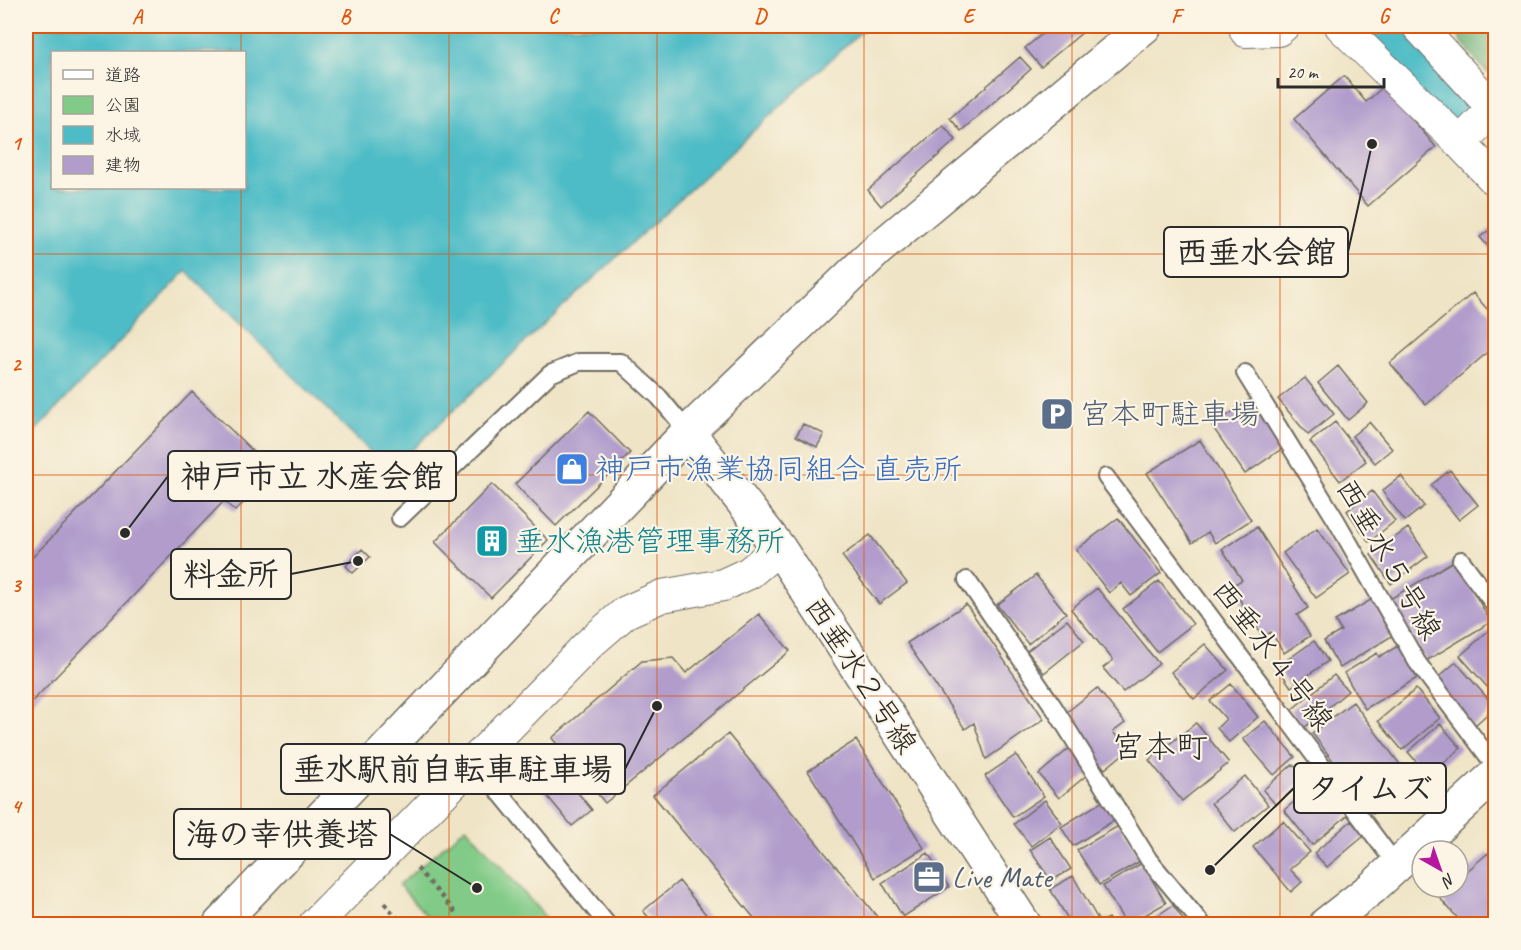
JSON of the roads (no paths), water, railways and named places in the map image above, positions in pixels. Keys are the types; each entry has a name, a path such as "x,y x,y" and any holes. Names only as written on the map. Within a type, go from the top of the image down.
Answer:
{"main road":[{"path":"220,924 688,432 877,250 1145,26"},
{"name":"西垂水２号線","path":"688,432 779,548 1024,924"},
{"path":"1326,924 1397,866 1496,774"}],"street":[{"path":"1246,32 1278,30 1283,26"},
{"path":"1341,26 1496,181"},
{"path":"1418,26 1494,107 1460,143"},
{"path":"315,924 589,644 626,612 662,596 723,585 749,573 779,548"}],"lane":[{"path":"400,518 550,374 579,362 621,362 659,397 688,432"},
{"name":"西垂水５号線","path":"1245,373 1336,520 1417,662 1496,767"},
{"name":"西垂水４号線","path":"1106,477 1397,866"},
{"path":"1461,560 1496,607"},
{"path":"967,580 1053,706 1149,860 1202,924"},
{"path":"474,761 607,924"}],"water":[{"path":"26,26 867,26 541,327 390,471 186,271 26,441"}],"waterway":[{"path":"1379,26 1463,110"}],"place":[{"name":"西垂水会館","path":"1372,144"},
{"name":"宮本町駐車場","path":"1057,414"},
{"name":"神戸市漁業協同組合 直売所","path":"572,469"},
{"name":"神戸市立 水産会館","path":"125,533"},
{"name":"垂水漁港管理事務所","path":"492,541"},
{"name":"料金所","path":"358,561"},
{"name":"垂水駅前自転車駐車場","path":"657,706"},
{"name":"タイムズ","path":"1210,870"},
{"name":"Live Mate","path":"929,877"},
{"name":"海の幸供養塔","path":"477,888"}],"district":[{"name":"宮本町","path":"1160,746"}]}
